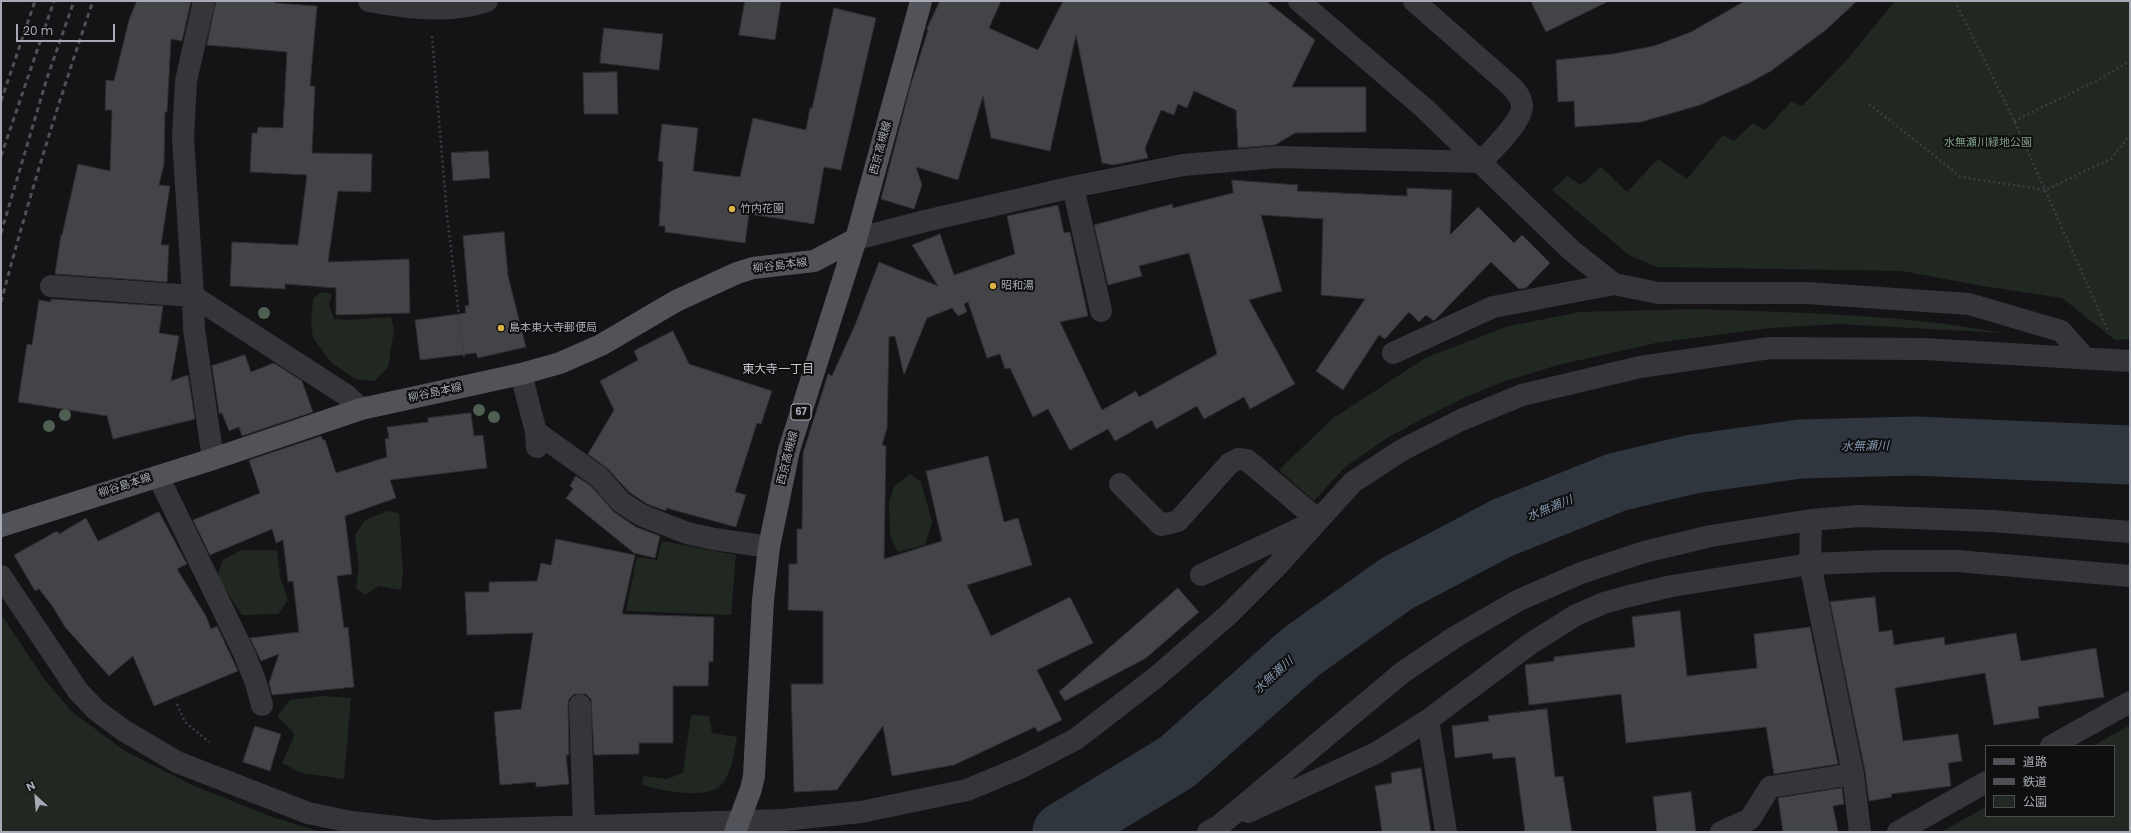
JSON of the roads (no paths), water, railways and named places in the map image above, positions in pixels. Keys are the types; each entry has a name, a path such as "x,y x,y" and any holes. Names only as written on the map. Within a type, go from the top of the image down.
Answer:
{"main road":[{"name":"西京高槻線","path":"737,826 754,776 763,600 769,547 789,450 856,239 921,1"},
{"name":"柳谷島本線","path":"1,526 213,459 361,409 520,374 560,363 601,345 676,301 738,273 753,268 814,261 856,239"}],"street":[{"path":"204,1 197,25 186,81 183,138 194,329 213,459"},
{"path":"369,1 430,9 479,4 487,1"},
{"path":"1299,1 1424,108 1572,251 1614,284"},
{"path":"1422,4 1512,86 1520,97 1522,107 1520,117 1481,162"},
{"path":"856,239 924,221 1073,187 1183,165 1278,157 1481,162"},
{"path":"1073,187 1101,311"},
{"path":"1392,353 1493,307 1614,284 1658,293 1807,293 1968,304 2061,331 2085,358"},
{"path":"51,286 193,296 346,396 361,409"},
{"path":"1,576 82,696 96,710 123,730 177,762 308,813 351,822 434,831 584,826 737,826 861,812 967,790 1022,767 1076,739 1155,678 1228,615 1275,568 1353,482 1402,450 1461,420 1522,396 1640,367 1770,348 1924,349 2125,361"},
{"path":"520,374 536,440 599,477 621,502 641,515 687,533 714,539 769,547"},
{"path":"1120,484 1161,525 1178,521 1230,463 1238,459 1247,460 1318,520"},
{"path":"158,476 244,653 256,683 262,705"},
{"path":"1213,829 1403,672 1455,637 1519,600 1581,573 1644,552 1711,536 1811,520 1860,516 1992,521 2130,532"},
{"path":"1201,575 1318,520"},
{"path":"1811,520 1810,564 1853,774 1860,832"},
{"path":"1213,829 1376,753 1428,720 1530,644 1576,615 1604,603 1672,586 1810,564 1883,561 1957,561 2130,576"},
{"path":"2053,745 2130,702"},
{"path":"580,705 584,826"},
{"path":"1428,720 1446,832"},
{"path":"1721,832 1750,819 1770,787 1853,774"},
{"path":"1898,832 1985,783"}],"waterway":[{"name":"水無瀬川","path":"1062,832 1177,762 1302,651 1396,584 1502,528 1617,482 1693,464 1800,449 1915,446 2130,455"}],"railway":[{"path":"1,101 35,1"},
{"path":"1,156 54,1"},
{"path":"1,233 47,78 74,1"},
{"path":"1,302 44,150 93,1"}],"place":[{"name":"竹内花園","path":"732,209"},
{"name":"昭和湯","path":"993,286"},
{"name":"島本東大寺郵便局","path":"501,328"}],"district":[{"name":"東大寺一丁目","path":"778,370"}],"park label":[{"name":"水無瀬川緑地公園","path":"1988,143"}]}
